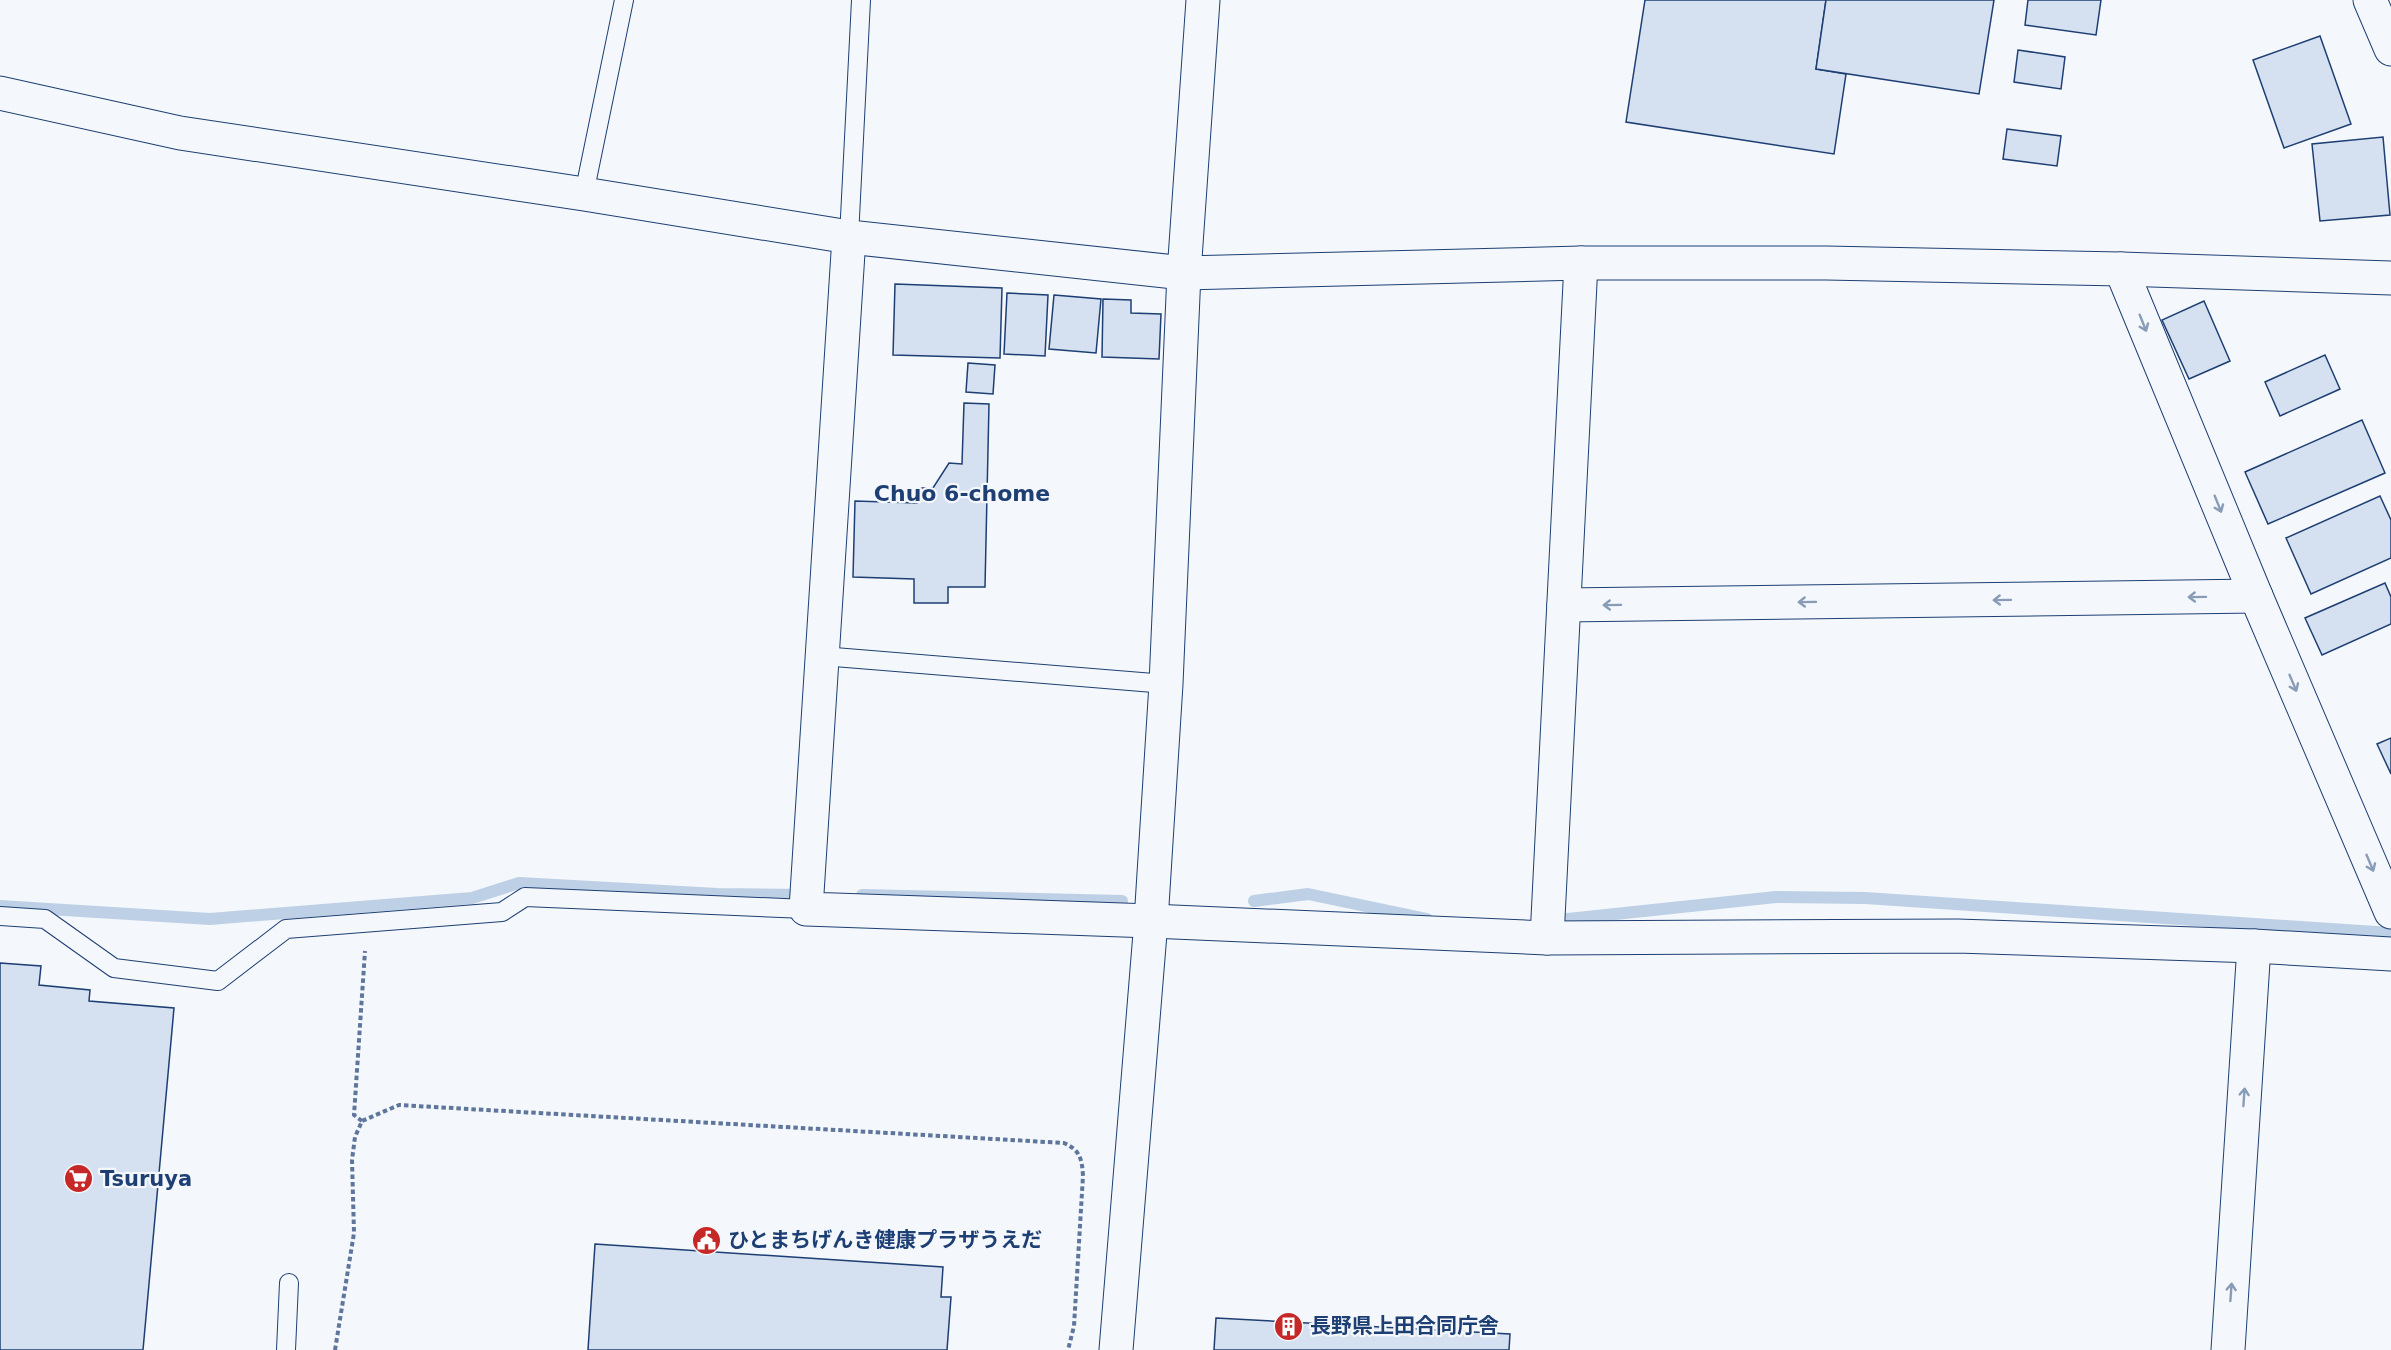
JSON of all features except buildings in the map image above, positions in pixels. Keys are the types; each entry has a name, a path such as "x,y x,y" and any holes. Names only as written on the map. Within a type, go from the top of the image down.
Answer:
{"main road":[{"path":"1116,1350 1151,921 1166,684 1184,273 1203,0"},
{"path":"2370,0 2391,50"},
{"path":"0,93 180,133 849,237 1184,273 1581,264 1826,264 2121,269 2391,278"},
{"path":"849,237 806,909 1547,938 1957,936 2254,946 2391,954"},
{"path":"1547,938 1581,264"},
{"path":"2121,269 2256,596 2391,912"},
{"path":"1564,605 2256,596"},
{"path":"2228,1350 2254,946"}],"lane":[{"path":"584,194 624,0"},
{"path":"849,237 861,0"},
{"path":"822,656 1166,684"},
{"path":"0,916 45,919 114,968 218,981 285,928 502,912 525,897 806,909"},
{"path":"286,1350 289,1283"}],"path":[{"path":"362,1121 354,1115 367,923"},
{"path":"335,1350 354,1233 352,1160 355,1137 362,1121 399,1105 1064,1143 1076,1149 1082,1160 1083,1176 1074,1326 1068,1350"}],"waterway":[{"path":"0,906 210,919 472,898 519,883 717,894 806,895"},
{"path":"1254,901 1308,894 1427,919"},
{"path":"862,895 1122,901"},
{"path":"1549,921 1776,897 1865,898 2391,933"}],"place":[{"name":"Tsuruya","path":"79,1179"},
{"name":"ひとまちげんき健康プラザうえだ","path":"707,1240"},
{"name":"長野県上田合同庁舎","path":"1289,1326"}],"district":[{"name":"Chuo 6-chome","path":"962,493"}]}
